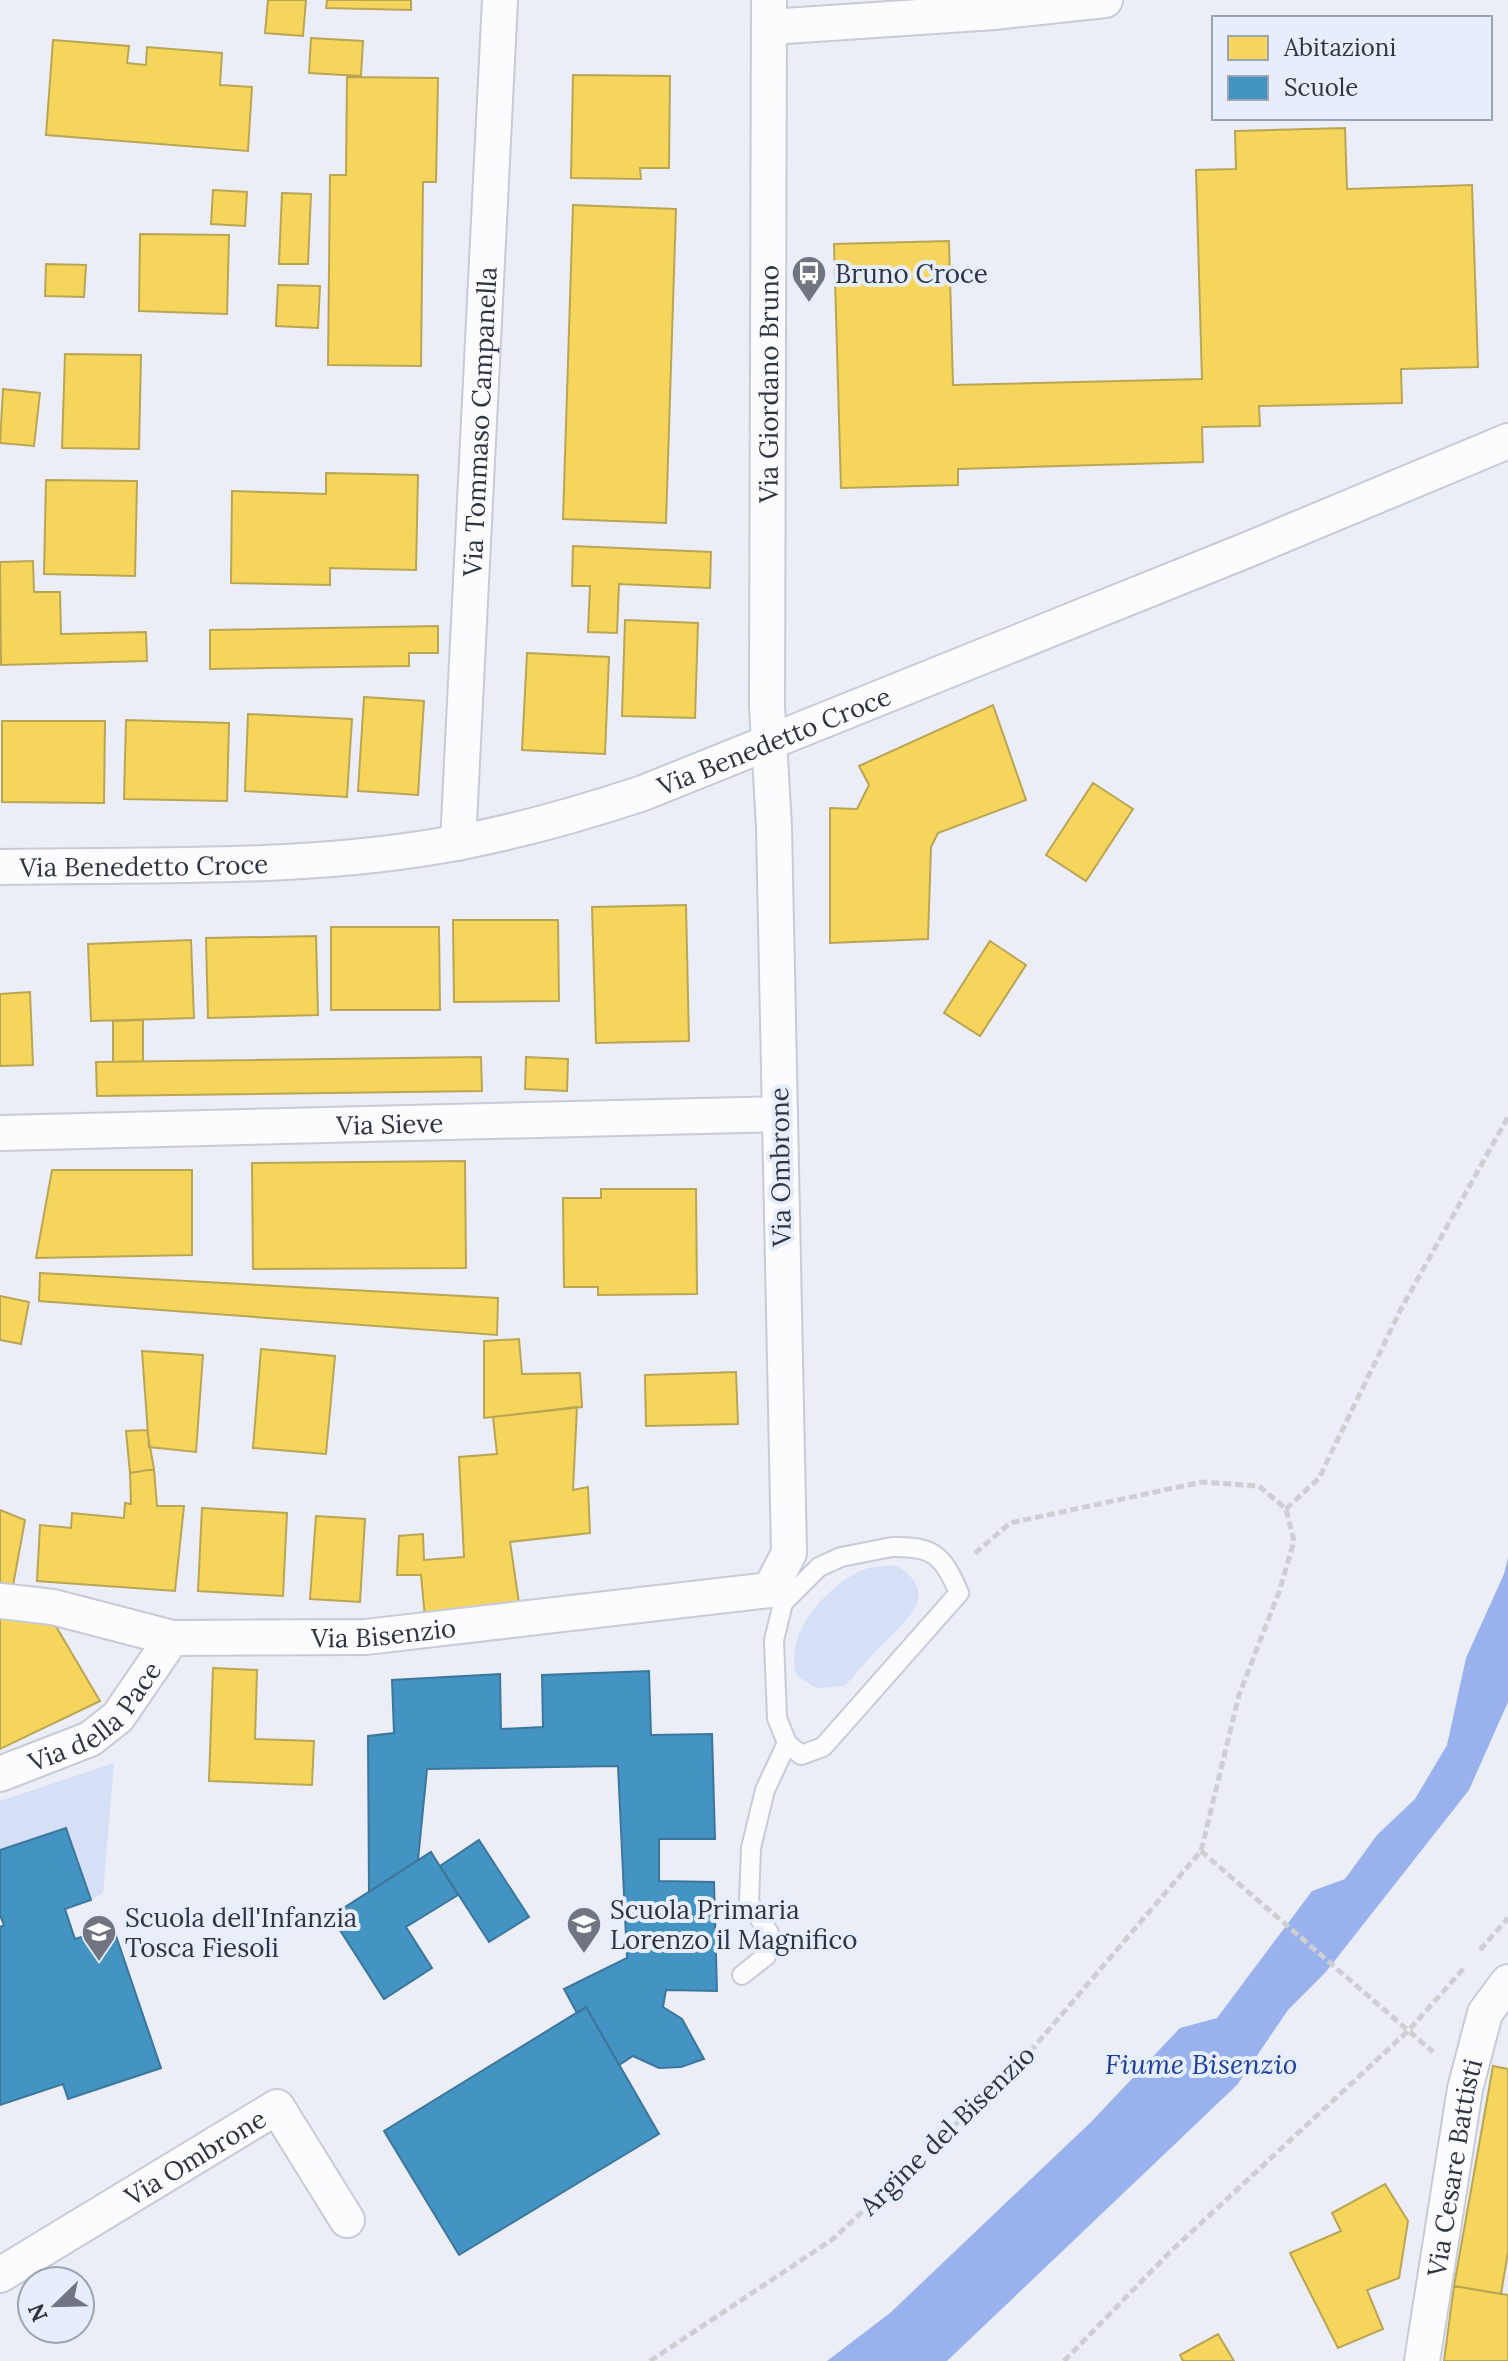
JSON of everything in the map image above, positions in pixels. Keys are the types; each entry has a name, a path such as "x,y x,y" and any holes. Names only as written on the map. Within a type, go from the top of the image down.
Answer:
{"street":[{"name":"Via Tommaso Campanella","path":"458,843 500,0"},
{"name":"Via Giordano Bruno","path":"769,740 770,14 994,12 1105,0"},
{"name":"Via Benedetto Croce","path":"0,867 298,861 458,843 549,823 629,798 1247,550 1508,441"},
{"name":"Via Ombrone","path":"769,740 789,1553 776,1596"},
{"name":"Via Sieve","path":"0,1133 780,1114"},
{"name":"Via Bisenzio","path":"0,1601 53,1607 172,1638 394,1635 776,1596"},
{"name":"Via della Pace","path":"0,1774 90,1739 118,1717 172,1638"},
{"name":"Via Cesare Battisti","path":"1422,2361 1465,2089 1485,2013 1508,1982"},
{"name":"Via Ombrone","path":"0,2275 277,2107 347,2220"}],"lane":[{"path":"892,1547 917,1547 938,1555 951,1574 959,1593 823,1747 801,1755 787,1743 777,1718 773,1682 776,1596 819,1567 841,1557 892,1547"},
{"path":"742,1975 766,1956 769,1933 749,1902 751,1848 765,1790 787,1743"}],"path":[{"path":"1286,1509 1319,1478 1401,1309 1508,1117"},
{"path":"951,1574 1010,1523 1202,1482 1259,1486 1286,1509 1294,1541 1279,1592 1239,1695 1201,1851 1409,2030"},
{"name":"Argine del Bisenzio","path":"650,2361 833,2239 1017,2067 1201,1851"},
{"path":"1478,1952 1508,1918"},
{"path":"1064,2361 1172,2250 1409,2030 1468,1963"}],"shaded area":[{"path":"896,1565 916,1584 918,1593 917,1602 906,1621 845,1686 816,1688 797,1676 794,1660 796,1644 811,1613 823,1599 836,1586 865,1569"},
{"path":"114,1763 103,1893 91,1900 65,1828 0,1850 0,1801"}],"water":[{"name":"Fiume Bisenzio","path":"1508,1557 1508,1702 1469,1790 1325,1973 1288,2010 1237,2085 947,2361 827,2361 890,2313 1091,2122 1180,2028 1217,2018 1312,1891 1345,1879 1377,1835 1415,1799 1447,1745 1466,1658 1504,1574"}],"building: Abitazioni":[{"path":"268,0 306,0 303,36 265,33"},
{"path":"327,0 411,0 411,10 326,8"},
{"path":"311,38 363,41 361,76 309,73"},
{"path":"53,40 129,46 127,63 146,65 147,47 222,53 220,85 252,87 248,151 46,135"},
{"path":"573,75 670,76 669,168 640,168 641,179 571,178"},
{"path":"347,77 438,78 436,182 423,182 421,366 328,365 330,175 346,175"},
{"path":"1345,128 1347,189 1472,185 1478,367 1401,369 1402,403 1259,406 1260,426 1202,427 1203,462 958,469 958,485 841,488 834,244 949,241 953,385 1202,379 1196,170 1236,169 1235,131"},
{"path":"213,190 247,192 245,226 211,224"},
{"path":"282,193 311,194 308,264 279,264"},
{"path":"573,205 676,209 666,523 563,519"},
{"path":"140,234 229,235 227,314 139,311"},
{"path":"46,264 86,265 84,297 45,296"},
{"path":"278,285 320,286 318,328 276,326"},
{"path":"65,354 141,355 139,449 62,448"},
{"path":"3,389 40,393 34,446 0,443"},
{"path":"326,473 418,475 416,570 330,568 330,585 231,583 232,491 326,494"},
{"path":"46,480 137,481 135,576 44,574"},
{"path":"573,546 711,552 710,588 619,584 617,633 588,632 590,586 572,586"},
{"path":"33,561 34,592 60,592 61,634 146,632 147,661 1,665 0,562"},
{"path":"625,620 698,623 695,718 622,716"},
{"path":"438,626 438,653 409,653 409,666 210,669 210,630"},
{"path":"527,653 609,657 605,754 522,750"},
{"path":"364,697 424,701 418,795 358,791"},
{"path":"993,705 1026,800 938,833 931,847 928,939 830,943 830,808 857,809 869,785 859,766"},
{"path":"248,714 352,719 347,797 245,791"},
{"path":"126,720 229,723 227,801 124,799"},
{"path":"2,721 105,721 104,803 2,802"},
{"path":"1093,783 1133,809 1086,881 1046,855"},
{"path":"686,905 689,1041 596,1043 592,907"},
{"path":"453,920 558,920 559,1001 454,1002"},
{"path":"331,927 439,927 440,1010 331,1010"},
{"path":"316,936 318,1015 208,1018 206,938"},
{"path":"191,940 194,1018 91,1021 88,944"},
{"path":"990,941 1026,965 980,1036 944,1013"},
{"path":"30,992 33,1065 0,1066 0,994"},
{"path":"143,1020 143,1062 113,1062 113,1021"},
{"path":"481,1057 482,1091 97,1096 96,1062"},
{"path":"526,1057 568,1059 567,1091 525,1089"},
{"path":"465,1161 466,1268 253,1269 252,1163"},
{"path":"52,1170 192,1170 192,1255 36,1258"},
{"path":"601,1189 696,1189 697,1294 598,1295 598,1287 564,1287 563,1198 601,1198"},
{"path":"40,1273 498,1298 497,1335 39,1301"},
{"path":"0,1296 29,1302 21,1344 0,1340"},
{"path":"519,1339 522,1374 580,1373 582,1407 484,1418 484,1341"},
{"path":"261,1349 335,1356 326,1454 253,1448"},
{"path":"142,1351 203,1355 196,1452 149,1447"},
{"path":"736,1372 738,1424 646,1426 645,1375"},
{"path":"577,1407 573,1490 588,1487 590,1533 510,1542 520,1610 425,1617 421,1575 397,1575 399,1536 423,1534 424,1560 464,1557 459,1457 497,1454 493,1417"},
{"path":"147,1430 154,1469 130,1473 126,1431"},
{"path":"154,1469 157,1506 184,1506 175,1591 37,1581 40,1525 71,1528 72,1513 124,1518 125,1503 131,1504 130,1473"},
{"path":"202,1508 287,1513 283,1596 198,1591"},
{"path":"0,1510 25,1520 12,1591 0,1587"},
{"path":"316,1516 365,1519 360,1602 310,1599"},
{"path":"0,1612 51,1618 100,1701 0,1749"},
{"path":"213,1668 257,1670 255,1739 314,1741 312,1785 209,1781"},
{"path":"1493,2066 1508,2069 1508,2252 1501,2294 1454,2286"},
{"path":"1385,2184 1408,2221 1399,2278 1367,2290 1383,2329 1338,2348 1290,2253 1341,2231 1332,2213"},
{"path":"1454,2286 1508,2295 1508,2361 1444,2361"},
{"path":"1218,2334 1234,2361 1183,2361 1180,2355"}],"building: Scuole":[{"path":"649,1671 651,1735 712,1734 715,1839 659,1839 659,1881 714,1882 717,1991 666,1990 663,2007 682,2019 704,2059 681,2067 659,2068 633,2056 619,2065 586,2007 577,2013 564,1989 627,1958 618,1766 427,1769 418,1860 369,1892 368,1736 394,1733 392,1680 500,1674 501,1729 543,1727 542,1675"},
{"path":"66,1828 91,1900 65,1909 75,1939 113,1927 161,2068 68,2099 63,2084 0,2105 0,1927 4,1925 0,1915 0,1850"},
{"path":"479,1840 529,1917 489,1942 440,1866"},
{"path":"431,1852 458,1895 406,1927 432,1968 384,1999 331,1916"},
{"path":"586,2007 659,2134 459,2255 384,2131"}],"place":[{"name":"Bruno Croce","path":"809,304"},
{"name":"Scuola Primaria Lorenzo il Magnifico","path":"584,1955"},
{"name":"Scuola dell'Infanzia Tosca Fiesoli","path":"99,1963"}]}
